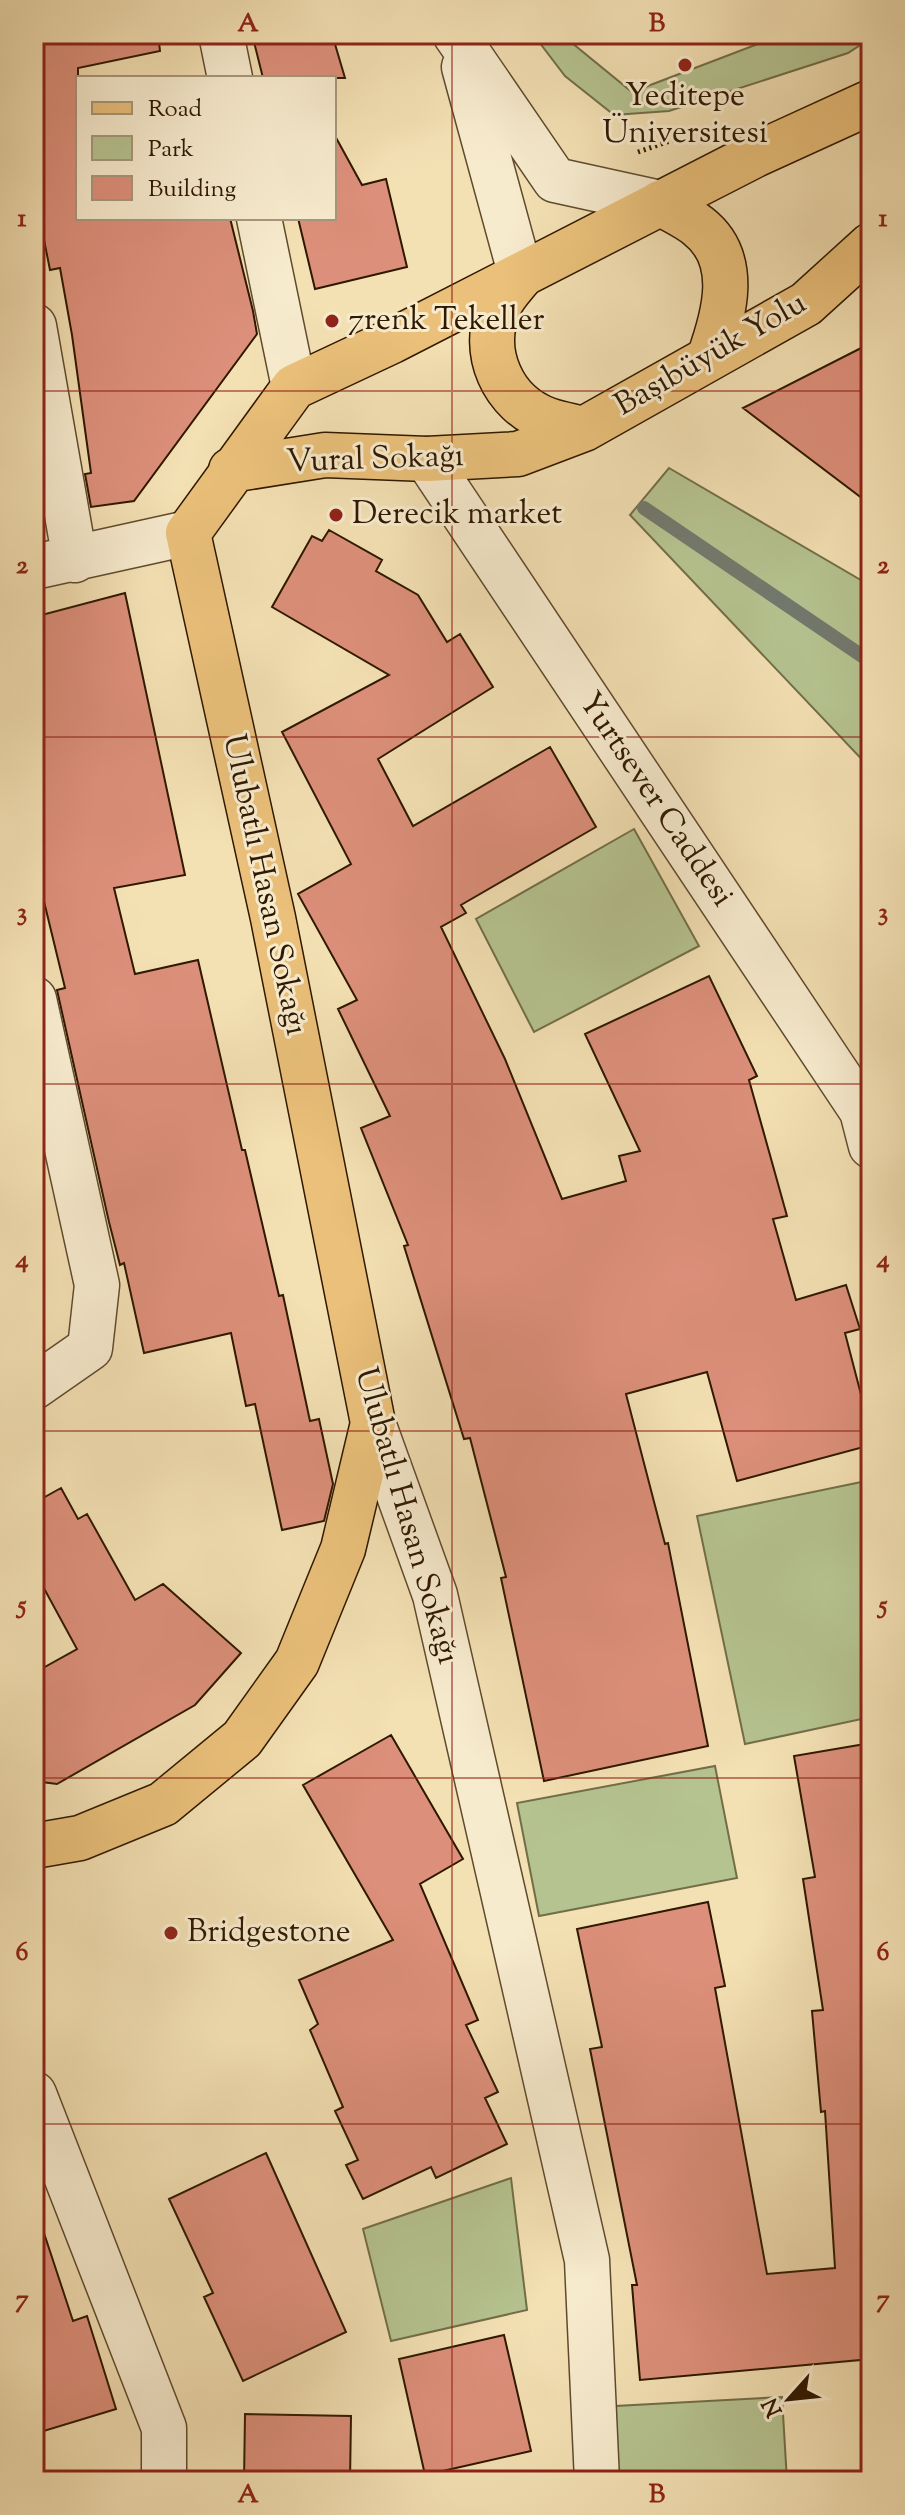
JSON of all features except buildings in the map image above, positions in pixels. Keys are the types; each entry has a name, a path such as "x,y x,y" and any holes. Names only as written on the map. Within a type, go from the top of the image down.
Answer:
{"main road":[{"path":"584,429 547,420 526,408 509,394 496,368 491,346 493,323 500,303 521,276 757,154 871,102"},
{"path":"660,203 700,227 717,250 724,271 727,281 725,315 709,358"},
{"name":"Başıbüyük Yolu","path":"584,429 806,304 871,245"},
{"name":"Vural Sokağı","path":"231,470 294,387 521,276"},
{"name":"Vural Sokağı","path":"231,470 325,455 427,459 518,454 584,429"},
{"path":"188,533 231,470"},
{"name":"Ulubatlı Hasan Sokağı","path":"188,533 273,918 373,1423"},
{"path":"34,1846 80,1838 163,1804 242,1739 297,1662 343,1549 373,1423"}],"street":[{"path":"221,34 230,76"},
{"path":"455,34 555,180 660,203"},
{"path":"455,34 521,276"},
{"path":"259,220 294,387"},
{"path":"34,326 55,564 188,533"},
{"name":"Yurtsever Caddesi","path":"427,459 862,1111 871,1146"},
{"path":"34,999 97,1285 90,1348 35,1383"},
{"name":"Ulubatlı Hasan Sokağı","path":"373,1423 435,1595 587,2260 597,2481"},
{"path":"34,2094 164,2428 164,2481"}],"green space":[{"name":"Yeditepe Üniversitesi","path":"533,34 561,34 632,92 784,34 871,34 871,38 848,53 669,111 614,115 565,76"},
{"path":"669,468 871,586 871,769 630,515"},
{"path":"634,829 699,946 534,1032 476,919"},
{"path":"871,1480 871,1717 745,1744 697,1516"},
{"path":"715,1766 737,1878 539,1916 517,1803"},
{"path":"511,2178 527,2310 391,2341 363,2229"},
{"path":"782,2397 787,2481 602,2481 597,2407"}],"waterway":[{"path":"644,508 871,662"}],"place":[{"name":"Yeditepe Üniversitesi","path":"685,65"},
{"name":"7renk Tekeller","path":"332,321"},
{"name":"Derecik market","path":"336,515"},
{"name":"Bridgestone","path":"171,1933"}]}
